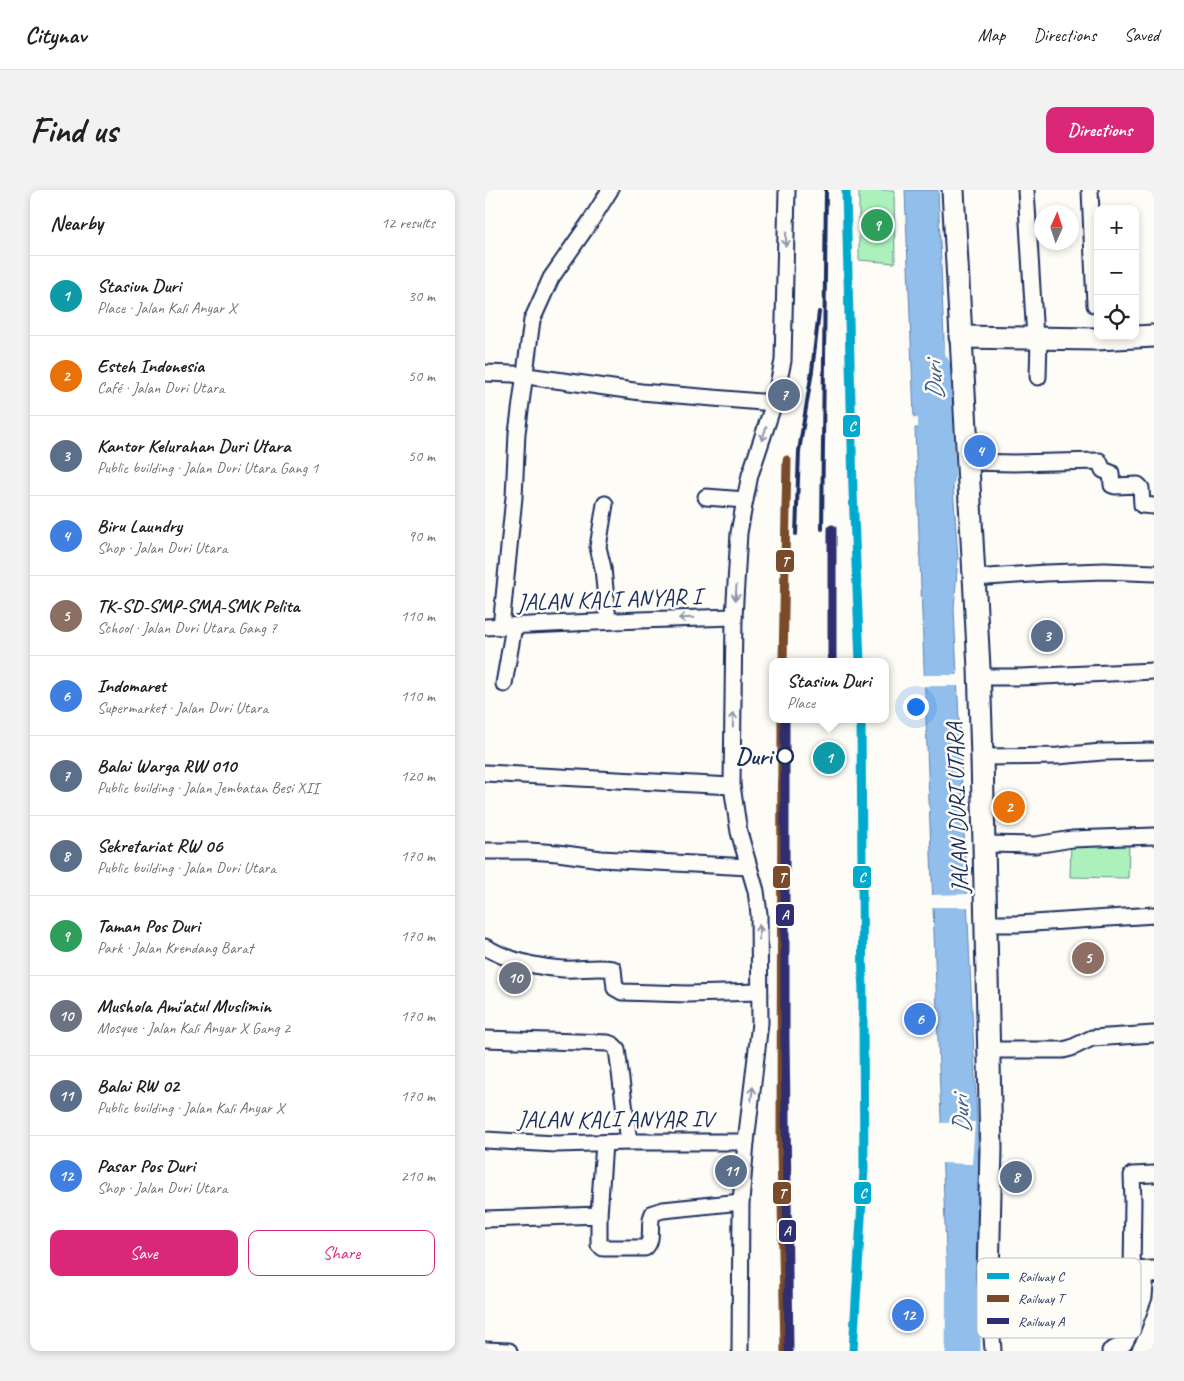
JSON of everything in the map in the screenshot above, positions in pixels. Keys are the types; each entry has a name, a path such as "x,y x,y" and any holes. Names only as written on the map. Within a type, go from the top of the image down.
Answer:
{"street":[{"path":"504,684 517,433 533,320 551,278 610,190"},
{"path":"740,1351 741,1202 760,1023 759,914 756,891 739,832 732,786 734,617 739,533 745,500 750,475 774,403 783,361 787,190"},
{"name":"JALAN DURI UTARA","path":"953,190 982,757 991,1149 988,1258"},
{"path":"1026,190 1037,338 1037,377"},
{"path":"1090,190 1095,295"},
{"path":"960,337 1097,339 1154,336"},
{"path":"485,373 525,376 641,392 774,403"},
{"path":"967,462 1099,461 1103,470 1111,472 1112,485 1138,486 1141,488 1142,505 1154,506"},
{"path":"706,497 745,500"},
{"path":"605,504 598,547 603,568 608,621"},
{"path":"974,578 1105,571 1154,573"},
{"name":"JALAN KALI ANYAR I","path":"485,627 734,617"},
{"path":"979,677 1154,671"},
{"path":"982,757 1154,751"},
{"path":"485,773 732,786"},
{"path":"984,844 1036,845 1072,838 1154,836"},
{"path":"485,851 529,851 601,859 749,867"},
{"path":"986,924 1019,924 1154,915"},
{"path":"485,947 502,957 519,963 563,969 611,968 614,972 615,988 622,992 688,994 759,992"},
{"path":"989,1050 1063,1050 1092,1038 1154,1034"},
{"path":"485,1039 608,1043 613,1045 617,1049 629,1142"},
{"name":"JALAN KALI ANYAR IV","path":"485,1140 556,1144 746,1142"},
{"path":"604,1143 599,1215 599,1246 603,1248 645,1248 651,1239 650,1218 653,1213 663,1210 741,1202"},
{"path":"1141,1305 1144,1297 1144,1273 1133,1201 1132,1175 1154,1174"},
{"path":"485,1219 599,1215"},
{"path":"992,1338 993,1351"},
{"path":"1110,1351 1124,1344 1127,1338"},
{"path":"485,1350 507,1351"}],"green space":[{"path":"859,190 894,190 895,263 859,260"},
{"path":"1071,841 1129,842 1128,878 1070,877"}],"water":[{"path":"905,190 938,190 947,416 914,417"},
{"path":"915,428 949,428 958,559 954,608 983,1258 977,1258 977,1279 947,1278"}],"pier":[{"path":"923,675 958,675 958,686 923,686"},
{"path":"969,894 970,907 931,907 931,895"},
{"path":"975,1122 972,1164 941,1163 939,1123"}],"waterway":[{"name":"Duri","path":"933,368 938,476"},
{"name":"Duri","path":"963,1351 964,1232"}],"railway":[{"path":"822,529 826,190"},
{"path":"796,534 799,451 819,312"}],"rail line":[{"name":"C","path":"846,190 853,490 860,658"},
{"name":"T","path":"783,658 787,460"},
{"name":"A","path":"832,529 832,658"},
{"name":"T","path":"782,723 781,1151 785,1351"},
{"name":"A","path":"785,723 785,1038 789,1351"},
{"name":"C","path":"853,1351 864,1169 861,723"}],"place":[{"name":"Taman Pos Duri","path":"877,225"},
{"name":"Balai Warga RW 010","path":"784,395"},
{"name":"Biru Laundry","path":"980,451"},
{"name":"Kantor Kelurahan Duri Utara","path":"1047,636"},
{"name":"Duri","path":"785,756"},
{"name":"Stasiun Duri","path":"829,758"},
{"name":"Esteh Indonesia","path":"1009,807"},
{"name":"TK-SD-SMP-SMA-SMK Pelita","path":"1088,958"},
{"name":"Mushola Ami'atul Muslimin","path":"515,978"},
{"name":"Indomaret","path":"920,1019"},
{"name":"Balai RW 02","path":"731,1171"},
{"name":"Sekretariat RW 06","path":"1016,1177"},
{"name":"Pasar Pos Duri","path":"908,1315"}]}
